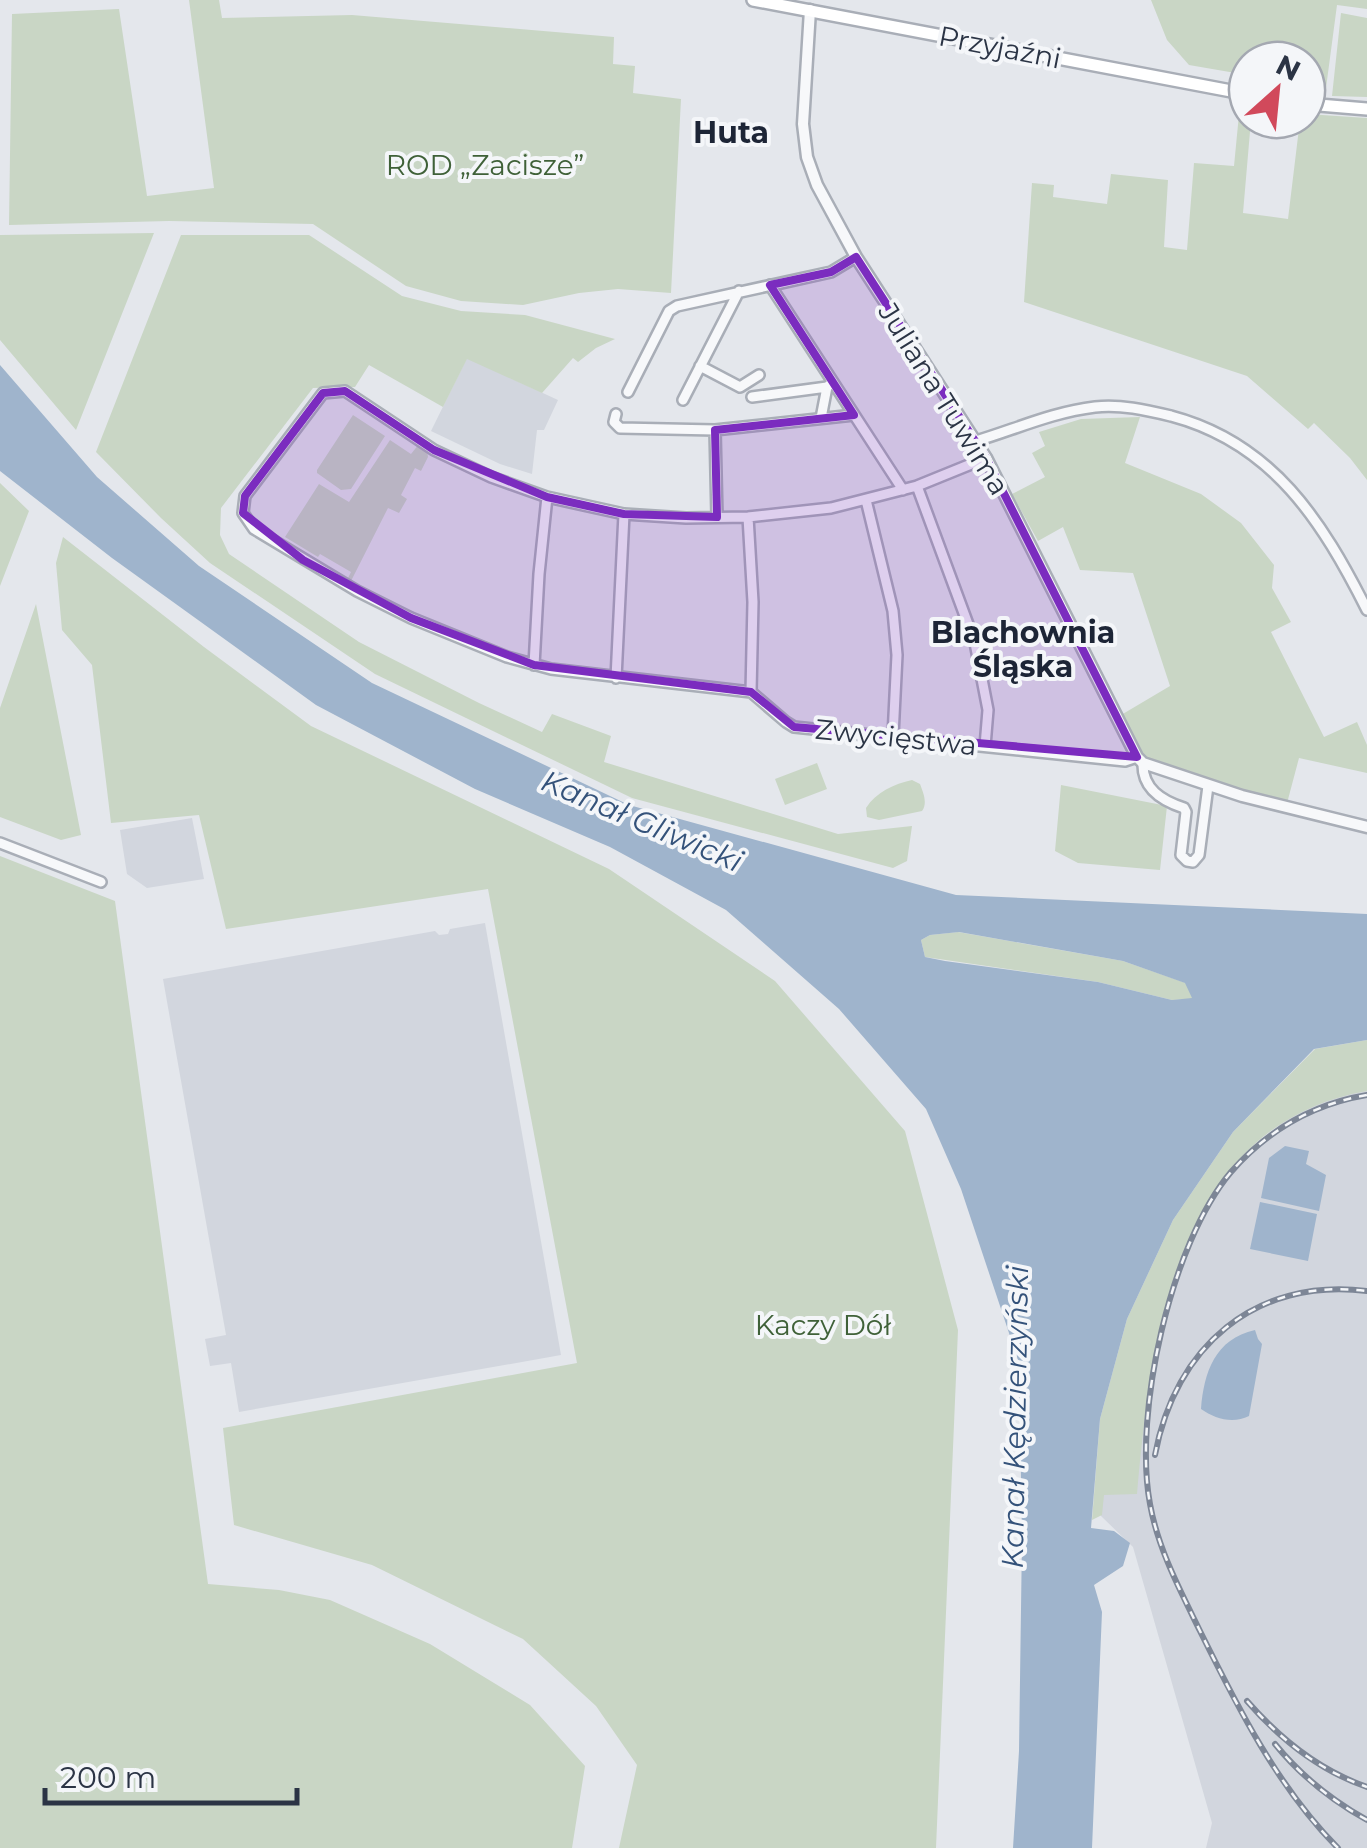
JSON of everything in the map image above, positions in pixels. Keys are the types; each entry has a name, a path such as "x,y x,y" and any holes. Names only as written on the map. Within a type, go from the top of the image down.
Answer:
{"main road":[{"name":"Przyjaźni","path":"753,0 1227,90"},
{"path":"1327,106 1367,109"}],"street":[{"name":"Juliana Tuwima","path":"810,10 803,124 807,157 817,184 856,256 986,458 1140,760"},
{"path":"628,392 669,311 676,306 831,272 856,256"},
{"path":"770,285 830,385 903,490"},
{"path":"683,400 739,291"},
{"path":"700,366 740,387 759,375"},
{"path":"752,397 830,385"},
{"path":"821,418 830,385"},
{"path":"748,517 753,602 750,692 534,665 453,636 357,592 254,529 243,513 244,496 324,393 345,391 441,454 547,496 624,514 748,517 831,508 917,486 986,458"},
{"path":"976,441 1038,419 1095,406 1150,411 1217,433 1252,454 1284,481 1313,515 1367,610"},
{"path":"616,414 614,422 620,428 715,430 854,415"},
{"path":"715,430 718,517"},
{"path":"917,486 975,644 988,710 985,746"},
{"path":"534,665 547,496"},
{"path":"866,500 893,612 897,655 892,736"},
{"path":"616,678 624,514"},
{"name":"Zwycięstwa","path":"750,692 794,727 1140,760 1208,786 1367,827"},
{"path":"1140,760 1148,786 1186,812 1181,855 1187,861 1196,860 1199,855 1208,786"},
{"path":"0,843 101,882"}],"highlighted area":[{"path":"856,257 986,458 1137,757 794,727 751,692 534,665 411,618 303,560 243,513 245,496 323,393 345,391 434,450 547,497 624,514 717,517 715,430 854,415 770,285 831,272"}],"shaded area":[{"path":"467,358 558,400 544,430 537,430 532,474 500,464 431,431"},
{"path":"192,818 204,879 147,888 127,874 120,830"},
{"path":"485,923 561,1355 239,1412 231,1363 210,1366 205,1339 226,1335 163,979 435,931 448,934 450,929"},
{"path":"1367,1080 1367,1848 1206,1848 1212,1823 1133,1547 1101,1516 1102,1493 1144,1397 1169,1284 1207,1195 1232,1162 1294,1113"}],"green space":[{"name":"ROD „Zacisze”","path":"189,0 219,0 222,18 352,15 614,37 613,64 635,66 633,93 681,99 671,293 618,289 523,305 461,301 406,286 313,224 169,221 9,225 12,14 119,9 147,196 214,188"},
{"path":"1151,0 1367,0 1367,9 1337,5 1327,80 1327,40 1227,40 1227,72 1189,65 1167,40"},
{"path":"1341,13 1367,18 1367,97 1332,96"},
{"path":"1327,115 1367,118 1367,480 1314,423 1308,429 1247,376 1024,302 1032,183 1054,185 1053,197 1107,204 1111,174 1168,180 1164,247 1187,250 1194,163 1234,166 1237,140 1249,140 1243,213 1288,219 1298,140 1327,140"},
{"path":"154,233 76,430 0,340 0,235"},
{"path":"181,235 309,235 402,296 461,311 525,315 615,339 578,362 573,358 542,393 467,359 443,407 369,365 355,387 313,388 221,508 220,535 229,554 359,642 479,703 542,732 552,714 611,736 604,762 838,834 912,826 907,861 893,868 632,798 375,674 210,563 96,452"},
{"path":"353,415 385,436 351,489 341,490 317,470"},
{"path":"1140,417 1125,463 1201,494 1241,523 1274,565 1272,588 1291,622 1271,632 1324,737 1357,722 1367,745 1367,773 1299,758 1286,807 1143,763 1116,718 1170,686 1133,573 1080,570 1063,527 1038,541 1012,494 1045,477 1032,453 1045,446 1039,432 1081,419"},
{"path":"390,440 411,454 419,444 427,450 428,457 421,471 415,468 401,495 407,499 399,513 388,508 350,583 347,580 351,572 285,537 319,484 349,502"},
{"path":"0,483 29,511 0,586"},
{"name":"Kaczy Dół","path":"63,537 311,726 609,869 775,981 905,1131 958,1330 936,1848 619,1848 637,1765 596,1706 523,1639 372,1565 234,1525 223,1428 577,1363 488,889 226,929 199,815 111,823 92,665 62,630 56,563"},
{"path":"36,604 81,835 61,840 0,817 0,708"},
{"path":"817,763 827,789 785,805 775,779"},
{"path":"912,780 922,790 922,811 879,820 867,817 866,808 875,797"},
{"path":"1061,785 1167,806 1160,870 1078,863 1055,851"},
{"path":"0,856 115,901 208,1584 279,1590 330,1600 430,1644 530,1705 585,1766 572,1848 0,1848"},
{"path":"958,932 1123,961 1186,983 1193,999 1172,1000 1098,982 925,957 921,940"},
{"path":"1367,1040 1367,1091 1303,1111 1253,1146 1214,1192 1186,1246 1166,1306 1152,1369 1137,1494 1104,1495 1102,1515 1092,1520 1100,1419 1127,1319 1173,1220 1233,1132 1315,1049"}],"water":[{"name":"Kanał Gliwicki","path":"0,365 97,477 199,566 372,683 629,805 956,895 1367,914 1367,1040 1314,1049 1233,1132 1173,1220 1127,1319 1100,1419 1091,1528 1114,1531 1130,1543 1123,1566 1094,1585 1102,1612 1092,1848 1013,1848 1019,1751 1022,1538 1019,1363 961,1189 926,1109 839,1009 726,910 610,847 475,789 316,705 112,558 0,471","holes":["959,932 1123,961 1185,983 1192,998 1172,1000 1098,982 925,957 921,940 930,935"]},
{"path":"1285,1146 1309,1151 1306,1164 1326,1175 1319,1211 1261,1198 1269,1158"},
{"path":"1260,1202 1317,1214 1308,1261 1250,1249"},
{"path":"1255,1330 1262,1344 1249,1416 1230,1420 1201,1409 1214,1359 1230,1341"}],"railway":[{"path":"1338,1848 1296,1799 1260,1745 1178,1585 1158,1537 1150,1504 1147,1424 1152,1378 1175,1284 1210,1203 1231,1172 1276,1132 1328,1105 1367,1095"},
{"path":"1155,1455 1165,1416 1181,1382 1201,1352 1226,1327 1256,1308 1289,1296 1327,1290 1367,1291"},
{"path":"1247,1701 1301,1752 1332,1772 1367,1787"},
{"path":"1275,1744 1317,1786 1367,1820"}],"district":[{"name":"Huta","path":"731,132"},
{"name":"Blachownia Śląska","path":"1023,649"}],"water label":[{"name":"Kanał Kędzierzyński","path":"1015,1417"}]}
